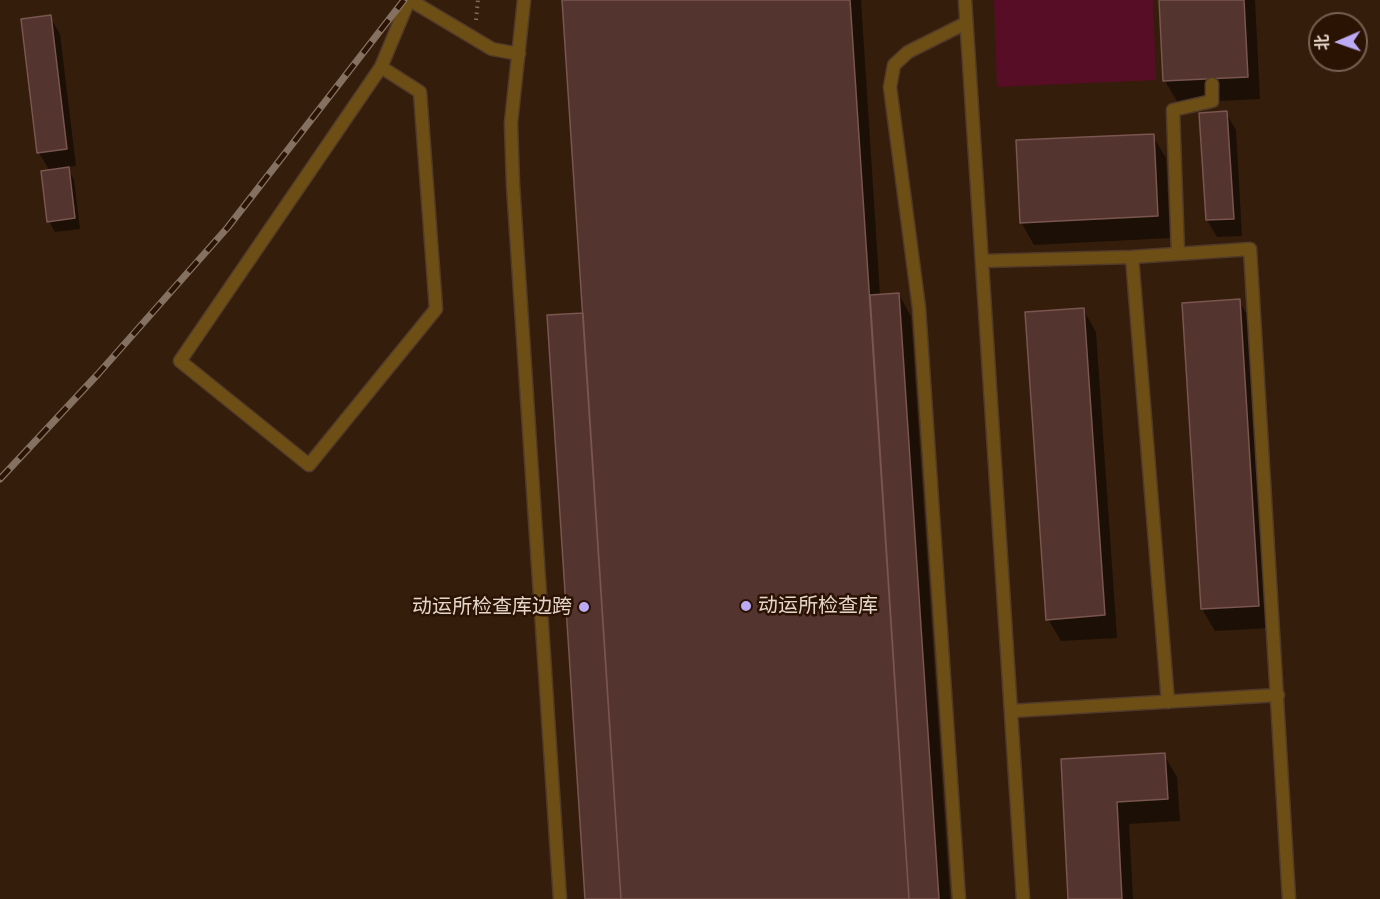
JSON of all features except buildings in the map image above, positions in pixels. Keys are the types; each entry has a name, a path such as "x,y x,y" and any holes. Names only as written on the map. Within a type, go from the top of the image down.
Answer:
{"lane":[{"path":"381,67 420,92 436,309 309,465 180,361 381,67 410,0 492,49 519,54"},
{"path":"524,0 512,123 513,185 561,899"},
{"path":"965,0 1023,899"},
{"path":"959,899 919,308 890,87 894,65 909,52 966,22"},
{"path":"1178,254 1173,110 1212,101 1212,84"},
{"path":"982,261 1132,257 1250,249 1289,899"},
{"path":"1132,257 1168,702"},
{"path":"1011,711 1278,695"}],"shaded area":[{"path":"994,0 1153,0 1156,80 997,87"}],"railway":[{"path":"0,479 98,374 228,227 404,0"}],"place":[{"name":"动运所检查库","path":"746,606"},
{"name":"动运所检查库边跨","path":"584,607"}]}
